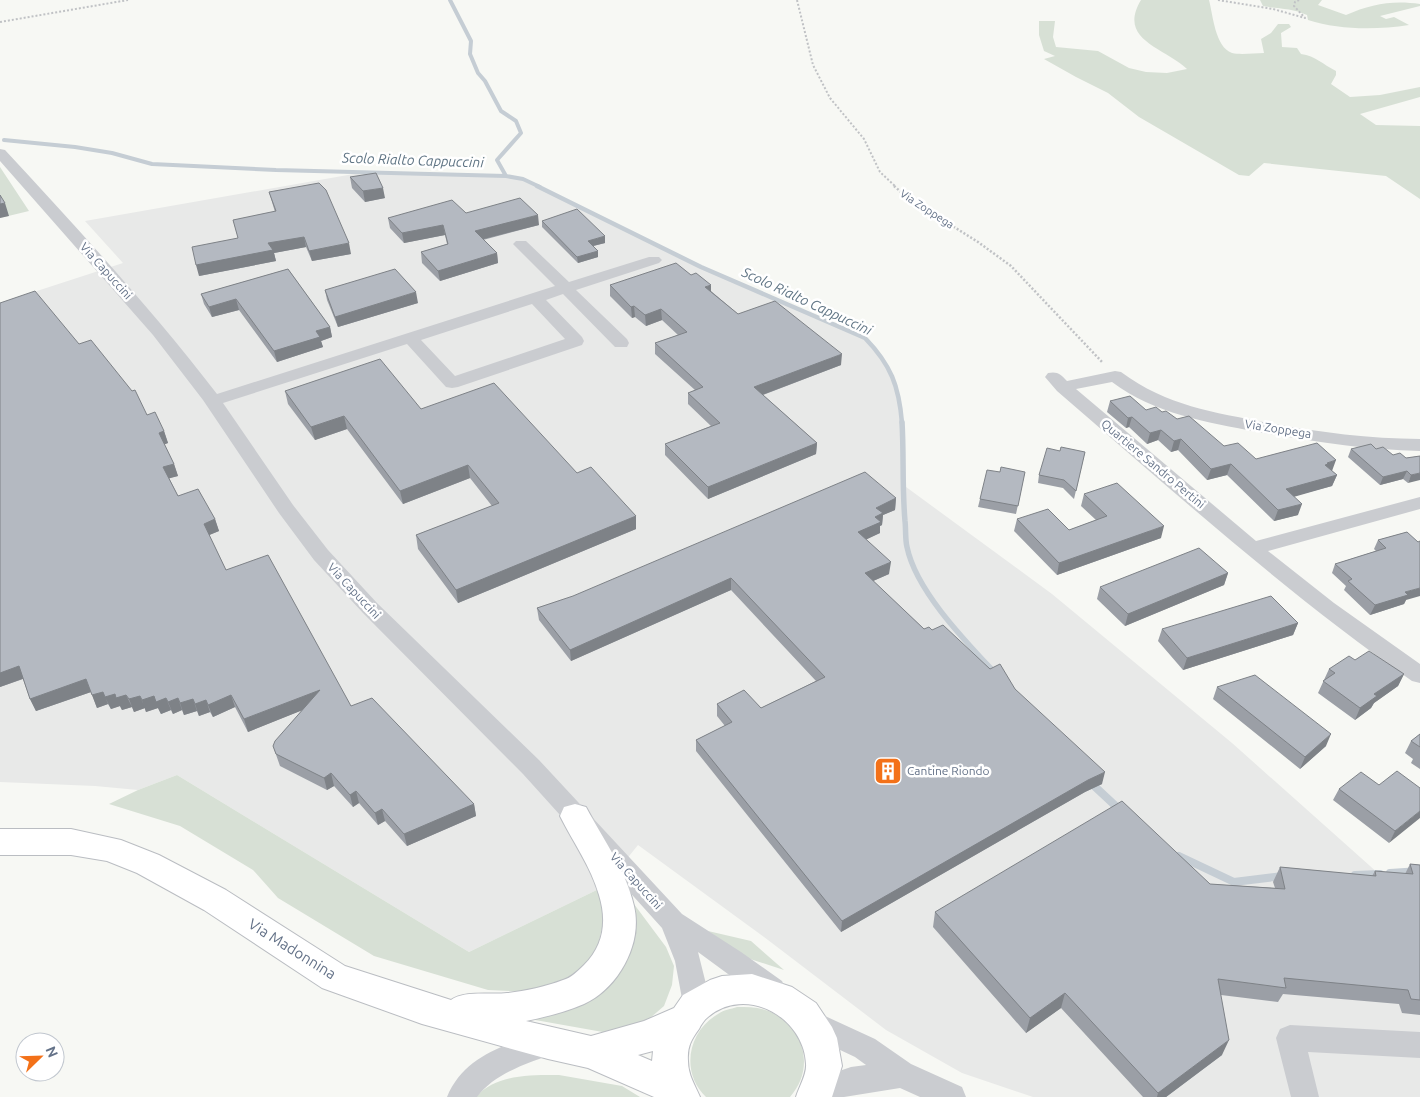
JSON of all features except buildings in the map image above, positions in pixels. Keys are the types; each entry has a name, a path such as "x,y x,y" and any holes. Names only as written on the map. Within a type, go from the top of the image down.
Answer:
{"main road":[{"path":"422,1008 487,1012 530,1006 575,992 601,972 616,947 620,920 610,882 575,816"},
{"name":"Via Madonnina","path":"0,842 71,842 110,850 148,864 215,900 334,977 422,1008 548,1043 591,1052 679,1093"},
{"name":"Via Madonnina","path":"591,1052 649,1036 715,994 736,988 757,989 778,995 797,1006 812,1023"},
{"path":"679,1093 670,1066 672,1042 689,1012"},
{"path":"812,1023 820,1039 824,1057 823,1075 815,1095"}],"street":[{"name":"Via Capuccini","path":"0,153 159,331 212,401 286,509 321,555 370,608 532,767 673,922 732,960 778,995"},
{"path":"521,244 621,343"},
{"path":"212,401 654,260"},
{"path":"410,338 452,383 576,341 535,298"},
{"name":"Quartiere Sandro Pertini","path":"1115,376 1059,382 1253,549 1365,639 1420,675"},
{"name":"Via Zoppega","path":"1115,376 1139,394 1168,406 1221,420 1293,433 1372,442 1420,445"},
{"path":"1253,549 1420,504"},
{"name":"Via Capuccini","path":"673,922 688,961 689,1012"},
{"path":"812,1023 865,1048 901,1074 952,1097"},
{"path":"1306,1097 1290,1038 1420,1045"},
{"path":"461,1097 464,1090 479,1073 548,1043"},
{"path":"815,1095 851,1081 901,1074"}],"path":[{"path":"0,22 128,0"},
{"name":"Via Zoppega","path":"797,0 813,65 830,98 864,138 880,172 886,180 908,198 978,242 1010,266 1115,376"},
{"path":"1218,0 1273,9 1305,18 1294,6 1295,2 1299,0"}],"shaded area":[{"path":"1141,0 1209,0 1218,38 1226,50 1232,53 1264,53 1261,39 1271,33 1278,24 1289,24 1291,27 1281,33 1282,47 1297,48 1301,54 1315,58 1336,71 1331,84 1350,97 1380,95 1420,87 1420,97 1360,114 1376,125 1420,126 1420,199 1386,176 1264,163 1249,176 1239,175 1139,117 1108,93 1044,59 1055,56 1044,51 1039,35 1039,21 1055,21 1053,37 1056,47 1098,51 1129,68 1146,72 1167,73 1187,69 1146,41 1139,34 1135,25 1135,14"},
{"path":"1260,0 1322,0 1318,5 1346,15 1382,4 1401,2 1420,4 1420,6 1380,16 1386,19 1394,17 1409,25 1384,28 1358,28 1332,26 1308,20 1307,15 1302,13 1263,6"},
{"path":"0,167 29,211 0,218"},
{"path":"365,172 470,174 523,179 701,267 865,338 875,347 896,381 904,422 902,484 1052,594 1232,743 1379,874 1420,871 1420,1097 1033,1097 962,1073 886,1030 768,940 638,845 605,886 469,952 177,775 138,790 95,786 0,782 0,303 123,263 85,221"},
{"path":"177,775 469,952 605,886 604,920 596,954 561,986 530,992 488,990 374,956 278,898 253,870 180,826 109,804 138,790"},
{"path":"628,896 666,947 674,966 672,985 664,1006 642,1025 614,1034 524,1018 592,994"},
{"path":"708,931 751,941 784,970 747,958"},
{"path":"737,1007 756,1008 775,1014 786,1022 800,1041 804,1064 798,1086 790,1097 706,1097 698,1087 690,1064 694,1041 708,1021 722,1012"},
{"path":"559,1075 622,1086 640,1097 476,1097 493,1084 514,1077"}],"waterway":[{"path":"450,0 471,41 470,54 478,73 485,81 501,111 516,121 521,133 497,160 506,176"},
{"name":"Scolo Rialto Cappuccini","path":"4,140 75,147 112,153 152,164 276,170 506,176"},
{"name":"Scolo Rialto Cappuccini","path":"506,176 523,179 540,187"},
{"name":"Scolo Rialto Cappuccini","path":"537,186 701,267 865,338 881,357 892,377 899,398 902,423"},
{"name":"Scolo Rialto Cappuccini","path":"902,422 906,541 912,564 931,598 957,631 996,674"},
{"name":"Scolo Rialto Cappuccini","path":"1091,783 1121,811"},
{"name":"Scolo Rialto Cappuccini","path":"1179,856 1234,882 1283,876"},
{"name":"Scolo Rialto Cappuccini","path":"1390,873 1420,871"},
{"name":"Scolo Rialto Cappuccini","path":"1355,875 1380,874"}],"place":[{"name":"Cantine Riondo","path":"888,771"}]}
